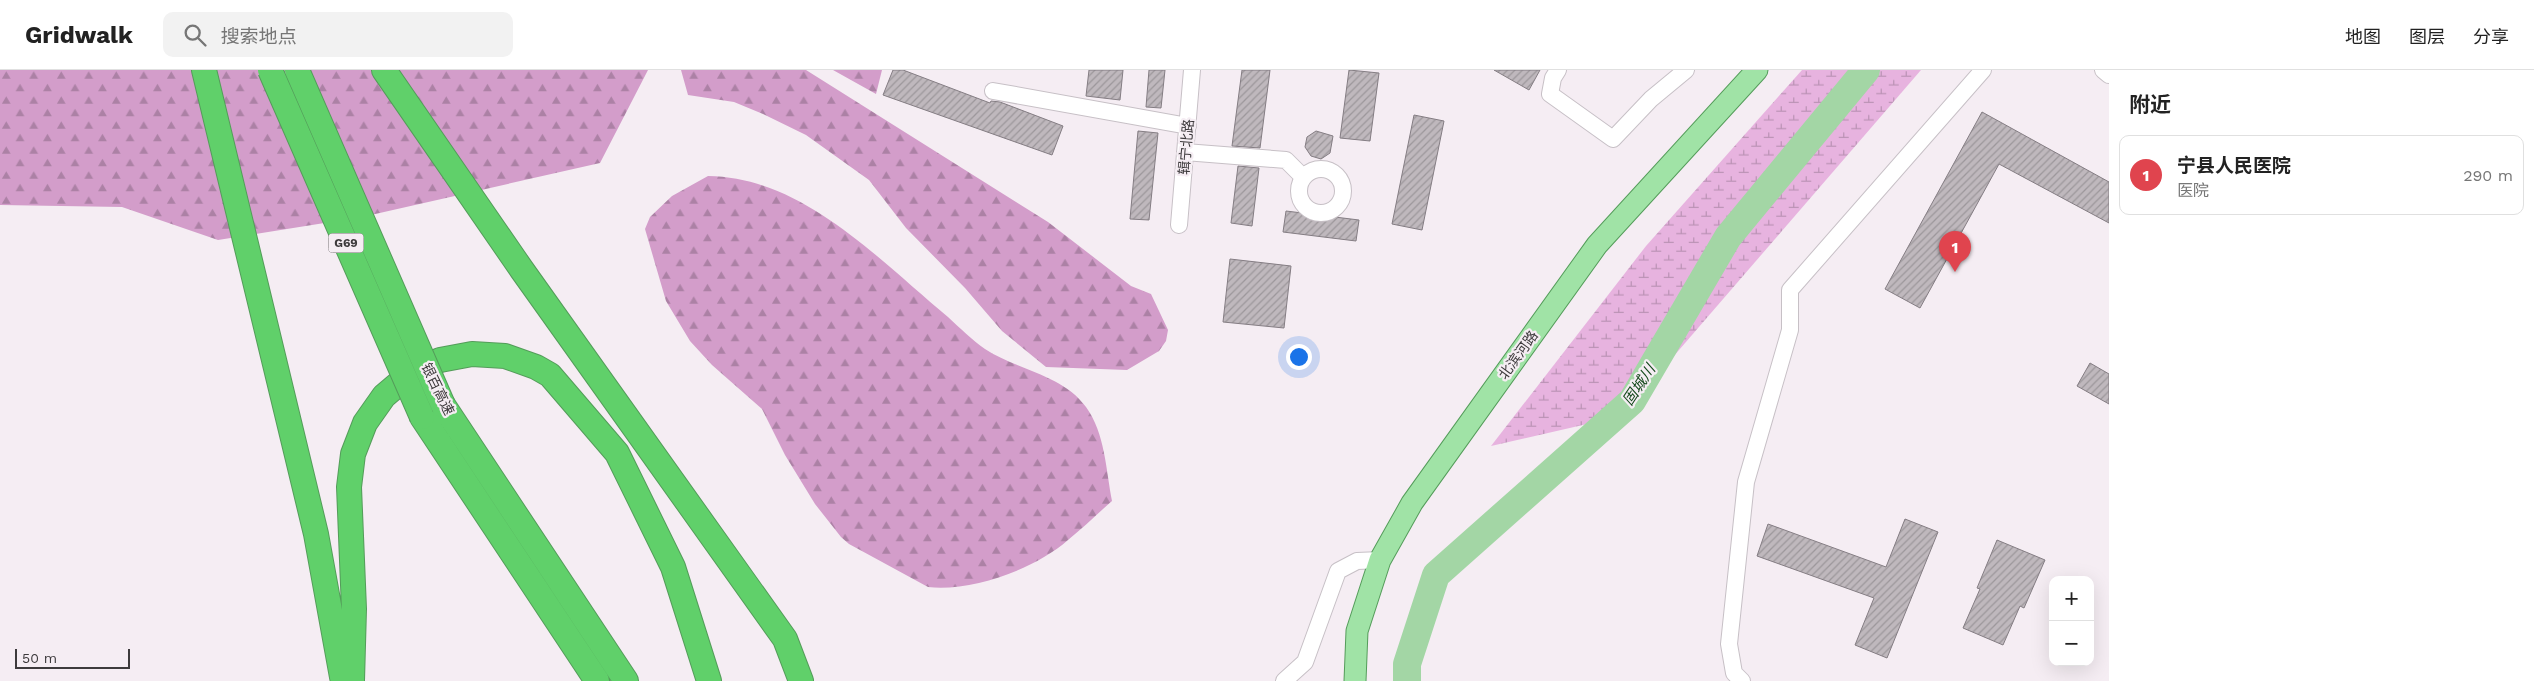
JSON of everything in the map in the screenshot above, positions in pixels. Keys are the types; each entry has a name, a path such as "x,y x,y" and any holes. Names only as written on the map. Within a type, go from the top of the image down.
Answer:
{"highway":[{"path":"204,70 316,534 342,681"},
{"name":"银百高速","path":"270,70 422,417 597,681"},
{"name":"银百高速","path":"297,70 443,405 626,681"},
{"path":"384,70 522,270 785,639 801,681"},
{"path":"352,681 354,609 350,470 358,438 373,408 396,384 424,366 440,360 472,354 513,358 550,375 617,453 673,566 709,681"}],"main road":[{"name":"北滨河路","path":"1355,681 1357,631 1380,560 1412,503 1597,245 1757,70"}],"street":[{"name":"辑宁北路","path":"1179,225 1192,70"},
{"path":"1558,70 1553,78 1550,94 1613,139 1651,99 1686,70"},
{"path":"1742,681 1734,673 1729,644 1746,482 1790,330 1790,290 1983,70"},
{"path":"2103,70 2109,75"},
{"path":"993,91 1188,126"},
{"path":"1185,152 1286,160 1304,177"},
{"path":"1284,681 1305,662 1338,571 1357,560 1380,560"}],"green space":[{"path":"0,70 648,70 600,163 362,217 218,240 122,207 0,205"},
{"path":"681,70 806,70 1048,222 1131,286 1151,294 1168,330 1166,341 1159,351 1127,370 1046,367 1002,331 965,288 906,228 869,180 806,135 763,114 734,102 688,95"},
{"path":"833,70 882,70 876,94"},
{"path":"1802,70 1921,70 1622,416 1491,446 1646,246"},
{"path":"708,176 743,180 776,190 807,206 867,248 985,349 1065,387 1086,407 1097,428 1104,452 1112,501 1054,551 1021,569 983,582 964,586 928,587 849,544 841,537 815,504 785,455 762,409 712,365 690,341 666,301 645,229 650,217 672,196"}],"building":[{"path":"893,70 903,70 990,103 991,101 1000,102 1063,126 1052,155 883,95"},
{"path":"1089,70 1123,70 1120,100 1086,96"},
{"path":"1149,70 1165,70 1161,108 1146,107"},
{"path":"1242,70 1270,70 1260,148 1232,146"},
{"path":"1349,70 1379,73 1370,141 1340,138"},
{"path":"1494,70 1540,70 1529,90"},
{"path":"1982,112 2109,182 2109,223 1999,164 1920,308 1885,289"},
{"path":"1414,115 1444,121 1422,230 1392,224"},
{"path":"1138,131 1158,133 1149,220 1130,219"},
{"path":"1316,131 1333,136 1330,153 1321,159 1311,156 1305,147 1307,137"},
{"path":"1238,166 1259,168 1252,226 1231,223"},
{"path":"1286,211 1359,220 1356,241 1283,232"},
{"path":"1230,259 1291,266 1284,328 1223,322"},
{"path":"2090,363 2109,374 2109,404 2077,386"},
{"path":"1905,519 1938,532 1887,658 1855,645 1874,598 1757,556 1768,524 1886,567"},
{"path":"1997,540 2045,560 2024,608 2020,606 2003,645 1963,628 1980,589 1977,588"}],"waterway":[{"name":"固城川","path":"1407,681 1407,664 1436,575 1632,401 1728,237 1866,70"}],"place":[{"name":"宁县人民医院","path":"1955,272"}]}
